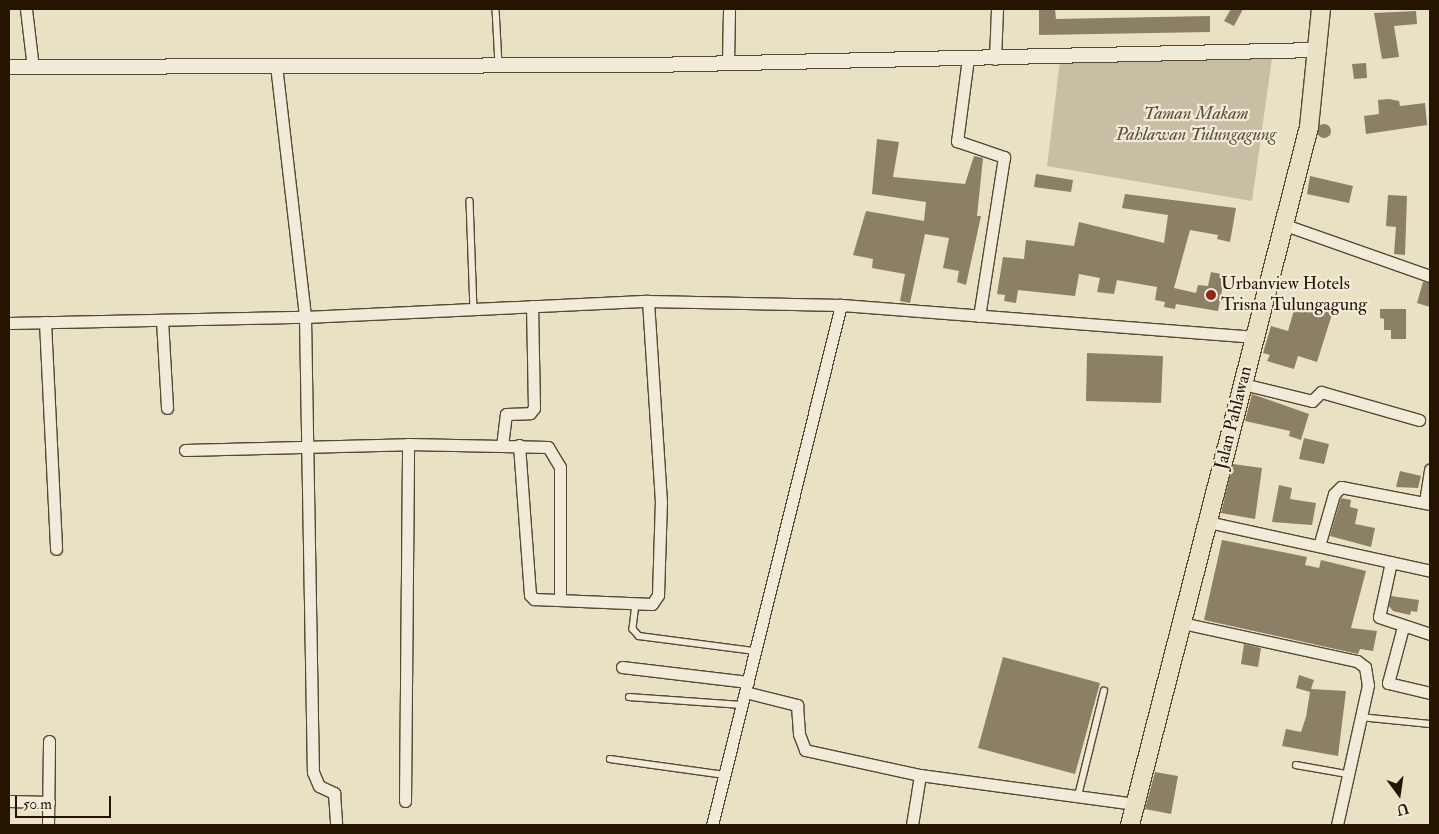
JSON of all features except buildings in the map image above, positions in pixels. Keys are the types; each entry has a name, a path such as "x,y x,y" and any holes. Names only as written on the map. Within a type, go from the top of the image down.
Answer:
{"highway":[{"name":"Jalan Pahlawan","path":"1130,825 1309,127 1319,50 1321,9"}],"street":[{"path":"26,9 33,68"},
{"path":"728,63 729,9"},
{"path":"995,59 997,9"},
{"path":"9,67 728,63 995,59 1319,50"},
{"path":"968,58 957,142 1004,157 979,316"},
{"path":"276,65 305,317 312,767 318,786 334,793 336,825"},
{"path":"1285,224 1430,276"},
{"path":"9,323 305,317 648,301 841,305 1254,337"},
{"path":"519,445 527,590 534,599 652,604 656,599 661,502 648,301"},
{"path":"712,825 841,305"},
{"path":"502,446 506,414 530,413 534,408 532,306"},
{"path":"162,320 167,408"},
{"path":"45,322 56,549"},
{"path":"1243,384 1312,401 1321,392 1419,420"},
{"path":"185,450 408,444 548,447 560,466 560,600"},
{"path":"405,801 408,444"},
{"path":"1319,546 1334,494 1341,487 1428,503 1430,469"},
{"path":"1208,522 1430,571"},
{"path":"1391,562 1378,614 1383,620 1430,634"},
{"path":"1182,623 1357,661 1366,667 1368,676 1336,825"},
{"path":"1403,627 1388,683 1430,693"},
{"path":"622,667 746,687 797,705 800,740 805,750 920,775 1135,804"},
{"path":"48,825 50,741"},
{"path":"912,825 920,775"},
{"path":"9,801 48,802"}],"lane":[{"path":"496,9 499,65"},
{"path":"470,201 474,309"},
{"path":"636,604 633,629 640,636 755,651"},
{"path":"1078,796 1104,691"},
{"path":"629,697 742,705"},
{"path":"1360,717 1430,724"},
{"path":"610,759 725,775"},
{"path":"1296,765 1347,774"}],"green space":[{"name":"Taman Makam Pahlawan Tulungagung","path":"1272,58 1252,201 1047,166 1060,61"}],"place":[{"name":"Urbanview Hotels Trisna Tulungagung","path":"1211,295"}]}
